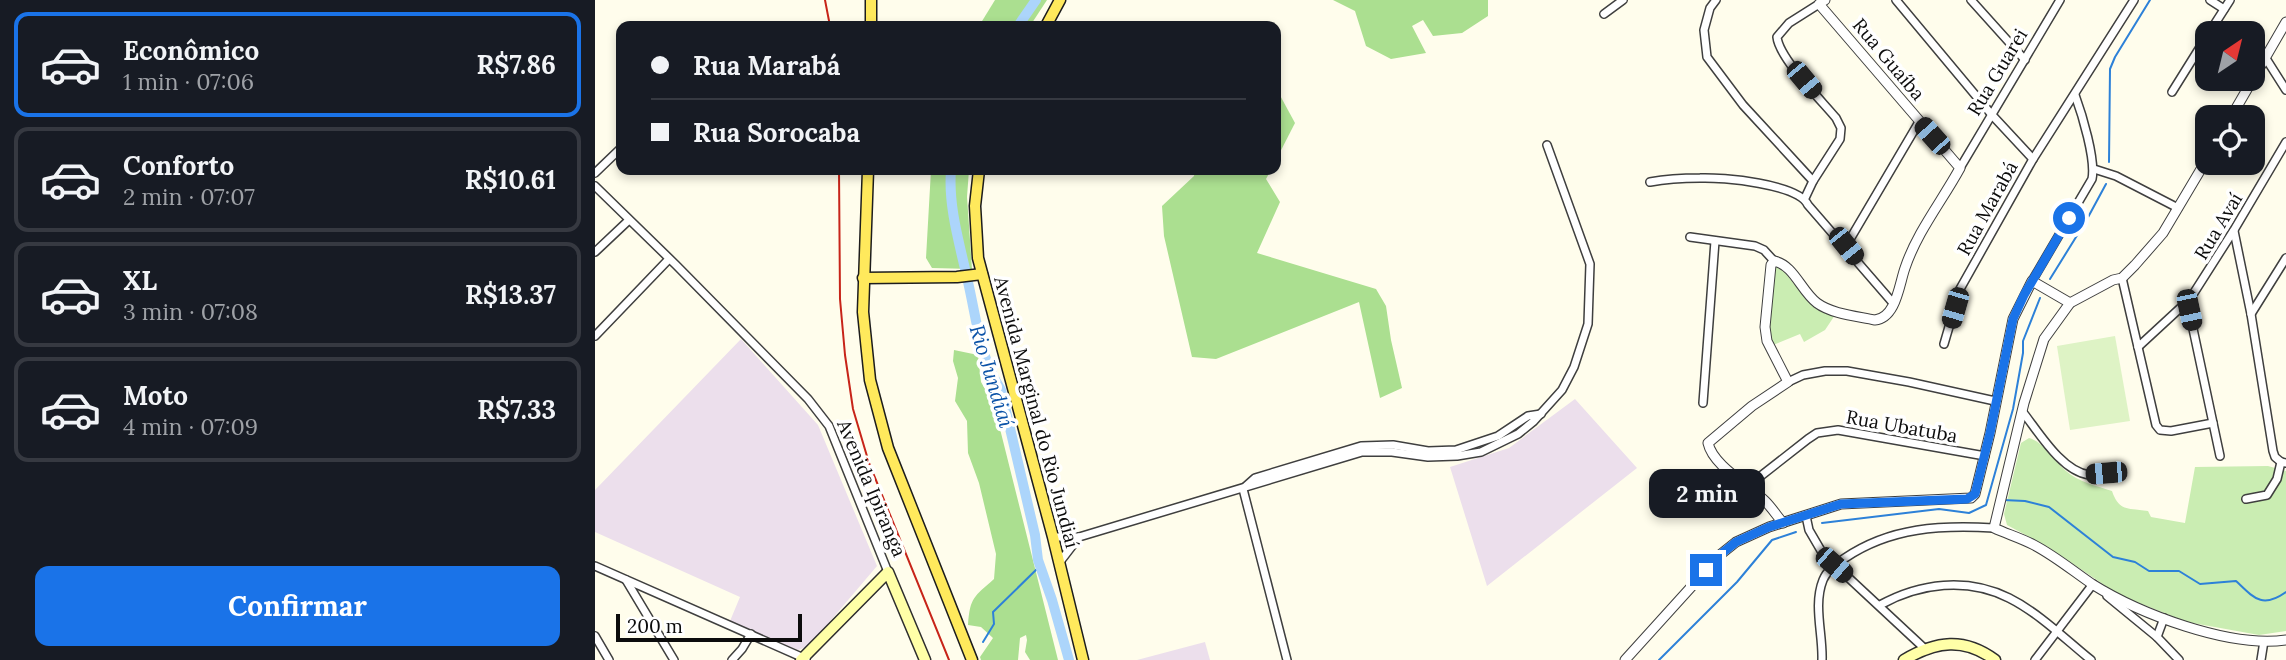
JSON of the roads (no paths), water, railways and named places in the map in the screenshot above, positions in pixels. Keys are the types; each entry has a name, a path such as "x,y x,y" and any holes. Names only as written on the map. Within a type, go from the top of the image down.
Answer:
{"main road":[{"path":"871,0 871,21"},
{"path":"1049,21 1060,0"},
{"path":"868,175 863,312 870,380 888,448 972,660"},
{"name":"Avenida Marginal do Rio Jundiaí","path":"978,175 975,206 979,275 1053,537 1083,660"},
{"path":"863,278 979,275"},
{"path":"804,659 888,572"},
{"name":"Avenida Ipiranga","path":"888,572 924,660"},
{"path":"1904,660 1924,648 1944,643 1974,648 1995,660"}],"street":[{"path":"1604,14 1623,0"},
{"path":"1716,0 1710,8 1704,30 1707,57 1743,105 1813,181"},
{"path":"1896,0 1992,116 2033,159"},
{"path":"1971,0 2025,60"},
{"name":"Rua Guarei","path":"1892,307 1916,243 2060,0"},
{"name":"Rua Marabá","path":"1944,344 1960,289 2033,159 2134,0"},
{"path":"2210,0 2224,9"},
{"path":"2217,21 2230,0"},
{"path":"1805,198 1840,139 1841,128 1836,118 1788,61 1778,45 1777,37 1789,23 1822,2"},
{"name":"Rua Guaíba","path":"1822,2 1919,122 1961,168"},
{"path":"2286,22 2265,57 2286,90"},
{"path":"2172,92 2195,56"},
{"path":"1625,660 1728,548 1754,533 1841,504 1967,499 1975,494 2013,319 2032,281 2092,179 2094,169 2084,119 2075,95"},
{"path":"1846,246 1919,122"},
{"name":"Rua Avaí","path":"2138,347 2190,299 2286,142"},
{"path":"1053,537 1079,537 1362,452 1392,452 1428,457 1457,456 1481,452 1518,434 1541,414 1562,390 1574,367 1588,324 1590,264 1547,145"},
{"path":"595,173 616,153"},
{"path":"2094,169 2116,176 2178,208"},
{"path":"1994,528 2022,411 2044,339 2070,303 2122,278 2163,233 2198,175"},
{"path":"1650,182 1701,177 1769,186 1791,191 1805,198 1808,205 1846,246 1892,307 1883,319 1875,320 1828,309 1816,302 1784,265 1774,261 1764,250 1755,246 1690,237"},
{"name":"Avenida Ipiranga","path":"595,186 808,399 829,426 888,572"},
{"path":"595,252 629,220"},
{"path":"2234,230 2251,314 2273,451 2275,457 2283,462 2267,495 2246,499"},
{"path":"1703,403 1715,240"},
{"path":"2251,314 2286,258"},
{"path":"595,336 669,259"},
{"path":"1774,261 1769,275 1765,327 1767,341 1788,382"},
{"path":"2122,278 2154,418 2160,430 2171,431 2213,423"},
{"path":"2032,281 2070,303"},
{"path":"2190,299 2189,310 2220,456"},
{"path":"1783,523 1766,502 1718,461 1710,451 1708,443 1773,390 1803,375 1847,371 1995,401"},
{"path":"2022,411 2050,448 2070,467 2088,475 2106,473"},
{"name":"Rua Ubatuba","path":"1748,486 1817,433 1838,430 1985,456"},
{"path":"1243,489 1287,660"},
{"path":"1806,516 1812,537 1823,554 1924,648"},
{"path":"1822,660 1820,592 1823,580 1834,565 1870,543 1927,527 1994,528 2033,545 2123,601 2164,618 2223,636 2264,641 2286,640"},
{"path":"1059,563 1079,537"},
{"path":"595,566 804,659"},
{"path":"626,580 674,660"},
{"path":"2035,660 2093,584"},
{"path":"2093,584 2157,636 2179,660"},
{"path":"1880,605 1917,589 1941,585 1990,590 2010,598 2033,613 2091,660"},
{"path":"2157,636 2164,618"},
{"path":"732,660 751,634"},
{"path":"595,636 609,660"},
{"path":"2261,660 2264,641"}],"waterway":[{"name":"Rio Jundiaí","path":"1021,21 1036,0"},
{"path":"2109,162 2110,69 2150,0"},
{"name":"Rio Jundiaí","path":"951,175 953,212 980,338 988,364 1001,390 1035,535 1038,560 1069,660"},
{"path":"2050,279 2106,184"},
{"path":"1822,523 1939,509 1969,513 1986,505 2013,409 2023,341 2040,298"},
{"path":"2003,500 2025,501 2049,507 2113,557 2135,562 2149,571 2179,571 2200,584 2236,581 2253,596 2264,600 2271,600 2286,592"},
{"path":"1659,660 1737,582 1772,540 1796,532"},
{"path":"983,642 994,624 993,612 1040,566"}],"railway":[{"path":"825,0 829,21"},
{"path":"839,175 840,299 853,409 869,463 949,660"}]}
